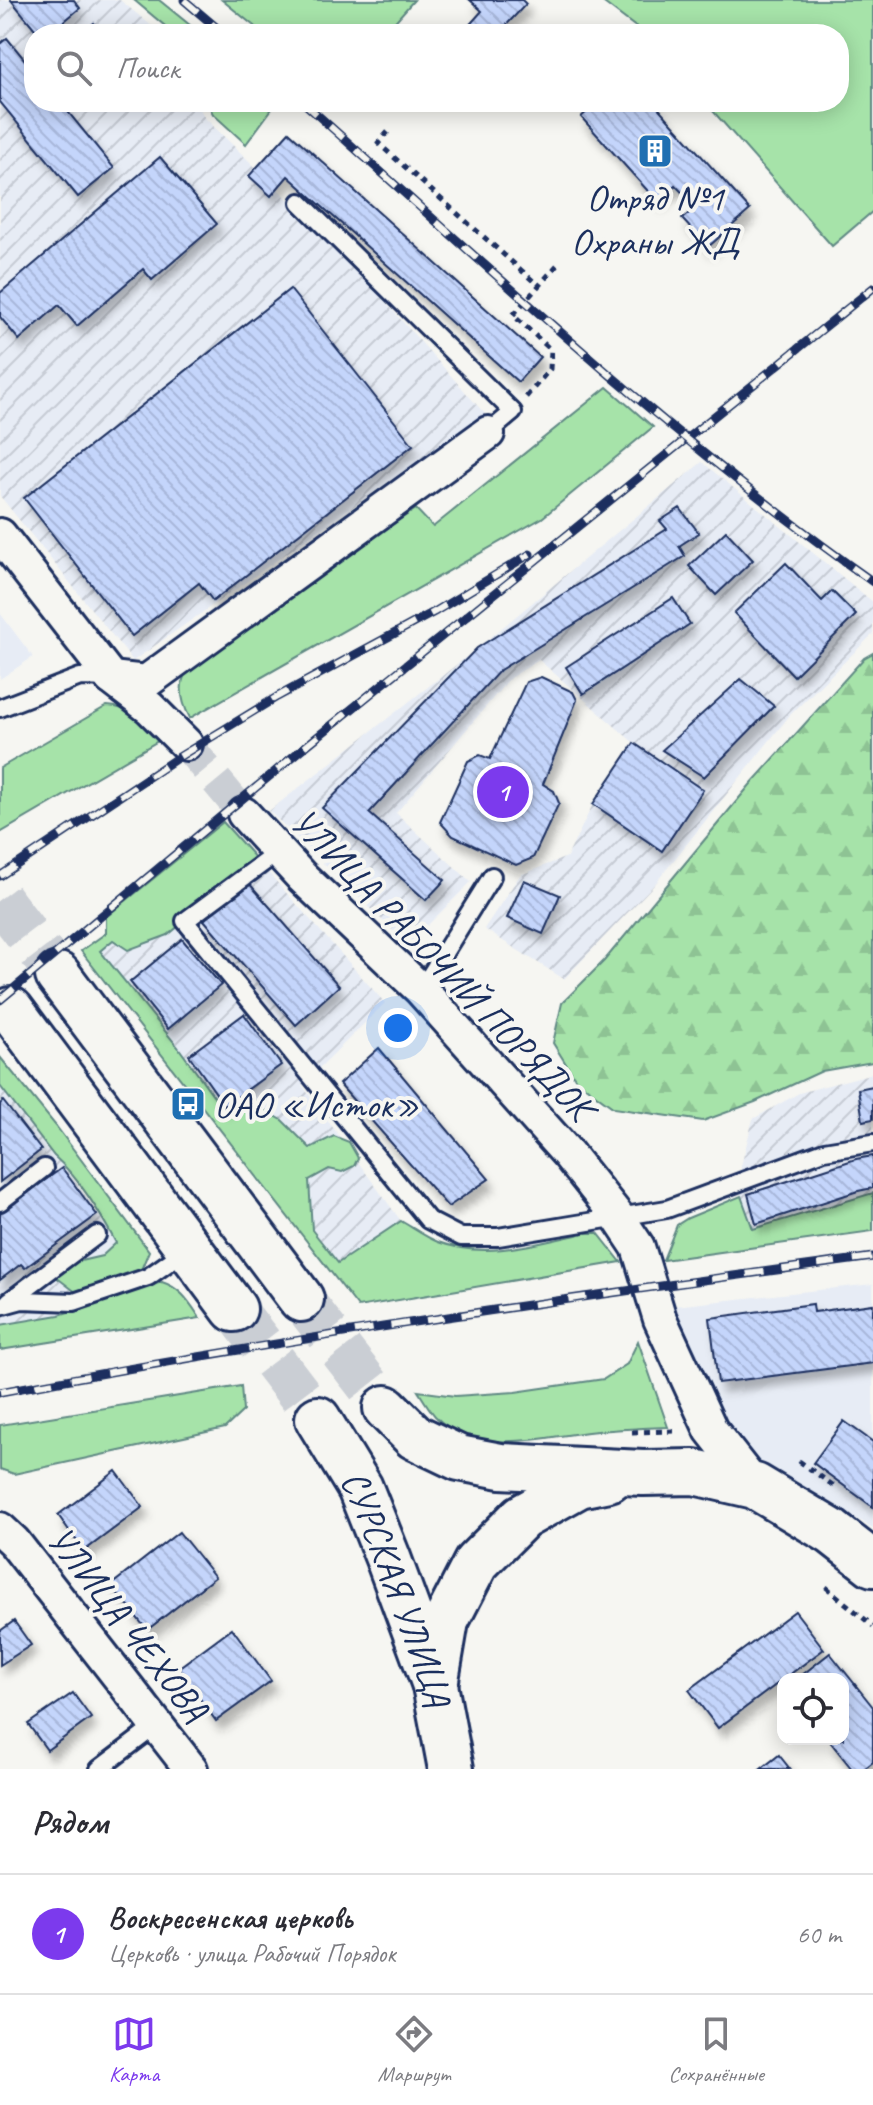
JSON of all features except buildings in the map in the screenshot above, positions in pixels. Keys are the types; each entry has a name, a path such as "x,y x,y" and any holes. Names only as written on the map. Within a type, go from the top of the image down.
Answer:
{"main road":[{"path":"58,975 301,1299"},
{"path":"11,1010 234,1309"},
{"name":"СУРСКАЯ УЛИЦА","path":"386,1408 415,1437 459,1458 501,1466 643,1473"},
{"name":"СУРСКАЯ УЛИЦА","path":"318,1419 360,1488 435,1685 451,1769"},
{"path":"435,1685 446,1621 476,1563 522,1517 579,1485 643,1473 694,1472 755,1486 832,1532 873,1564"}],"street":[{"path":"111,678 146,682 488,433"},
{"path":"0,535 111,678 150,708 186,744"},
{"name":"УЛИЦА РАБОЧИЙ ПОРЯДОК","path":"244,814 278,852 421,990 568,1154 618,1217 638,1247 660,1319 711,1430 755,1486"},
{"name":"УЛИЦА ЧЕХОВА","path":"0,1529 14,1542 191,1769"}],"lane":[{"path":"300,202 513,412 488,433"},
{"path":"0,707 80,677 111,678"},
{"path":"278,852 185,921 428,1220 461,1237 486,1237 667,1209 824,1151 873,1143"},
{"path":"421,990 492,876"},
{"path":"0,1202 44,1168"},
{"path":"2,1306 97,1235"},
{"path":"2,1306 22,1300 74,1302 148,1277 189,1248"},
{"path":"99,1769 157,1725"}],"path":[{"path":"388,132 378,143 539,286"},
{"path":"513,412 550,369 551,350 513,315 559,263"},
{"path":"826,1587 873,1626"}],"shaded area":[{"path":"0,0 120,0 149,24 24,24 24,112 202,112 330,240 485,414 133,661 0,496"},
{"path":"702,462 873,602 873,634 790,715 654,885 564,979 484,929 520,875 567,857 593,804 634,743 539,660 510,678 396,813 471,882 408,945 269,811 474,651"},
{"path":"0,613 33,657 0,679"},
{"path":"257,860 385,1003 302,1085 401,1221 338,1263 100,950"},
{"path":"873,1073 873,1193 752,1229 741,1196 741,1166 753,1119 799,1093"},
{"path":"0,1086 64,1165 148,1287 59,1315 0,1325"},
{"path":"873,1284 873,1528 761,1467 728,1430 677,1333 675,1306"}],"green space":[{"path":"134,0 159,0 189,24 163,24"},
{"path":"222,0 414,0 393,24 252,24"},
{"path":"600,0 873,0 873,211 832,246 714,112 849,112 849,24 632,24"},
{"path":"212,112 270,112 246,144"},
{"path":"607,387 653,427 542,518 190,718 185,708 182,683 200,650 416,509 433,527"},
{"path":"873,653 873,1062 822,1071 755,1102 703,1121 614,1108 576,1080 553,1043 562,1003 604,961 750,785 864,658"},
{"path":"107,706 131,712 163,738 0,833 0,768"},
{"path":"223,822 257,860 168,935 128,950 113,940 100,951 178,1047 224,1110 239,1099 253,1100 282,1120 310,1148 334,1136 349,1142 358,1158 354,1166 342,1172 329,1169 309,1180 312,1230 338,1263 401,1221 438,1242 475,1250 512,1248 598,1233 621,1262 358,1307 81,951 106,933 106,917"},
{"path":"0,1057 149,1251 141,1270 77,1293 56,1277 72,1263 102,1256 116,1243 81,1186 0,1086"},
{"path":"873,1193 873,1231 663,1260 677,1225 741,1196 753,1229"},
{"path":"162,1282 179,1292 200,1318 0,1350 0,1325 59,1315"},
{"path":"638,1341 668,1427 598,1431 529,1440 488,1440 451,1428 435,1416 418,1391 455,1396 515,1392 604,1379 627,1364"},
{"path":"241,1386 243,1411 225,1428 14,1474 0,1469 0,1425"}],"tunnel":[{"path":"186,744 244,814"},
{"path":"0,899 58,975"},
{"path":"301,1299 386,1408"},
{"path":"234,1309 318,1419"}],"railway":[{"path":"184,0 212,24"},
{"path":"314,112 652,411 724,470 873,582"},
{"path":"0,1000 301,750 873,288"},
{"path":"0,876 174,760 277,697 436,611 530,554"},
{"path":"0,1392 435,1319 873,1257"}],"place":[{"name":"Отряд №1 Охраны ЖД","path":"655,151"},
{"name":"Воскресенская церковь","path":"503,792"},
{"name":"ОАО «Исток»","path":"188,1104"}]}
